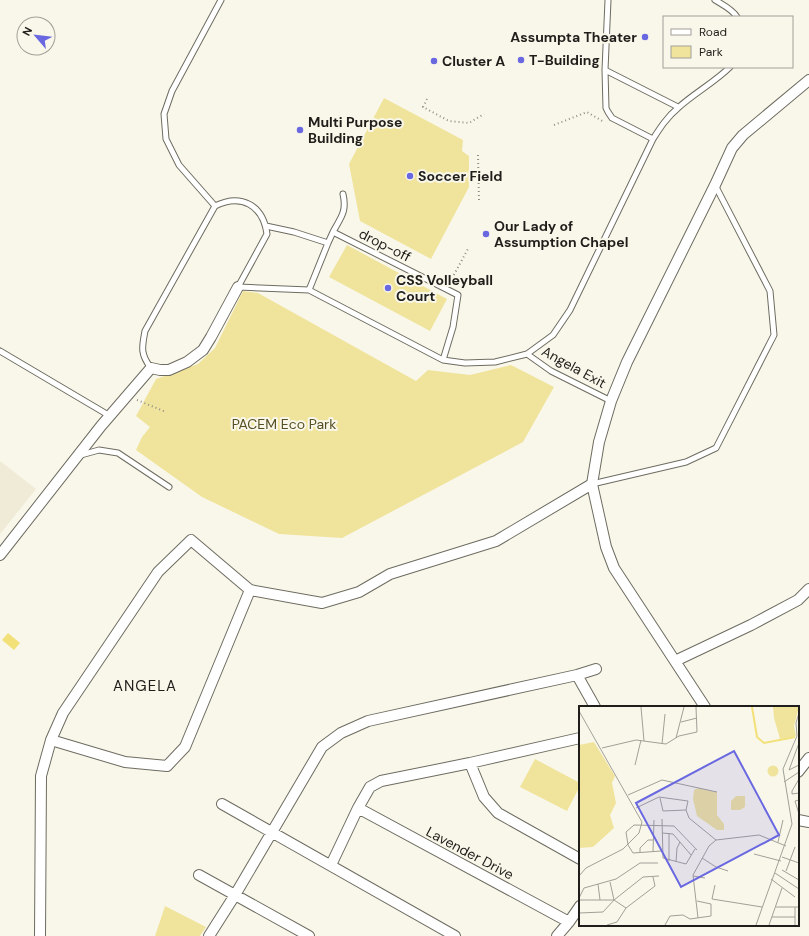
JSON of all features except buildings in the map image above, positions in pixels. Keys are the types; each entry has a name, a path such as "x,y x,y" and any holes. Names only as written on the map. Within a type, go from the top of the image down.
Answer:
{"street":[{"path":"704,706 614,568 606,547 592,484 599,442 610,401 627,362 732,148 743,135 809,80"},
{"path":"0,555 78,455 150,368 169,370 187,362 203,350 238,287"},
{"path":"40,936 41,776 51,740 63,713 158,572 191,540 250,590 322,603 359,592 390,574 496,541 592,484"},
{"path":"675,661 751,625 798,600 809,589"},
{"path":"51,740 125,762 167,766 185,747 250,590"},
{"path":"210,936 322,747 341,733 368,721 596,669"},
{"path":"577,674 594,706"},
{"path":"331,865 358,808 370,787 381,781 579,738"},
{"path":"799,771 809,758"},
{"path":"470,763 484,797 498,812 579,858"},
{"path":"222,804 455,936"},
{"name":"Lavender Drive","path":"358,808 568,922"},
{"path":"799,820 809,822"},
{"path":"199,875 309,936"},
{"path":"557,936 579,907"}],"lane":[{"path":"215,206 179,165 166,139 164,114 172,91 221,0"},
{"path":"608,0 606,108 612,118 653,140"},
{"path":"715,0 729,9 736,16"},
{"path":"150,368 143,355 142,344 145,331 215,206 223,202 232,201 241,201 260,213 264,219 267,234 238,287 308,290 443,360 465,364 495,362 527,354 553,335 570,310 653,140 666,119 678,107 729,68"},
{"path":"606,70 678,107"},
{"path":"592,484 686,462 716,448 774,335 770,291 715,185"},
{"path":"308,290 344,209 345,203 342,194"},
{"path":"266,226 294,232 328,243"},
{"name":"drop-off","path":"333,232 458,295 453,327 443,360"},
{"path":"0,350 110,416"},
{"name":"Angela Exit","path":"527,354 551,370 610,401"},
{"path":"78,455 100,450 118,453 169,487"}],"path":[{"path":"427,99 423,107 449,121 469,123 484,114"},
{"path":"554,125 587,112 605,122"},
{"path":"478,155 479,200"},
{"path":"446,290 469,247"},
{"path":"127,396 166,412"}],"shaded area":[{"path":"0,461 36,489 0,534"},
{"path":"8,633 20,643 14,650 2,640"}],"green space":[{"name":"Soccer Field","path":"384,98 463,140 462,151 469,156 469,187 431,259 360,221 349,164"},
{"name":"CSS Volleyball Court","path":"347,245 447,299 430,331 329,277"},
{"name":"PACEM Eco Park","path":"243,291 258,293 416,381 428,370 470,375 511,365 554,387 523,442 342,538 279,534 202,497 136,450 142,437 150,427 136,416 156,379 198,364 215,348"},
{"path":"535,759 579,782 579,788 567,811 520,787"},
{"path":"165,906 206,927 200,936 155,936"}],"place":[{"name":"Assumpta Theater","path":"645,37"},
{"name":"T-Building","path":"521,60"},
{"name":"Cluster A","path":"434,61"},
{"name":"Multi Purpose Building","path":"300,130"},
{"name":"Soccer Field","path":"410,176"},
{"name":"Our Lady of Assumption Chapel","path":"486,234"},
{"name":"CSS Volleyball Court","path":"388,288"}],"district":[{"name":"ANGELA","path":"145,686"}]}
